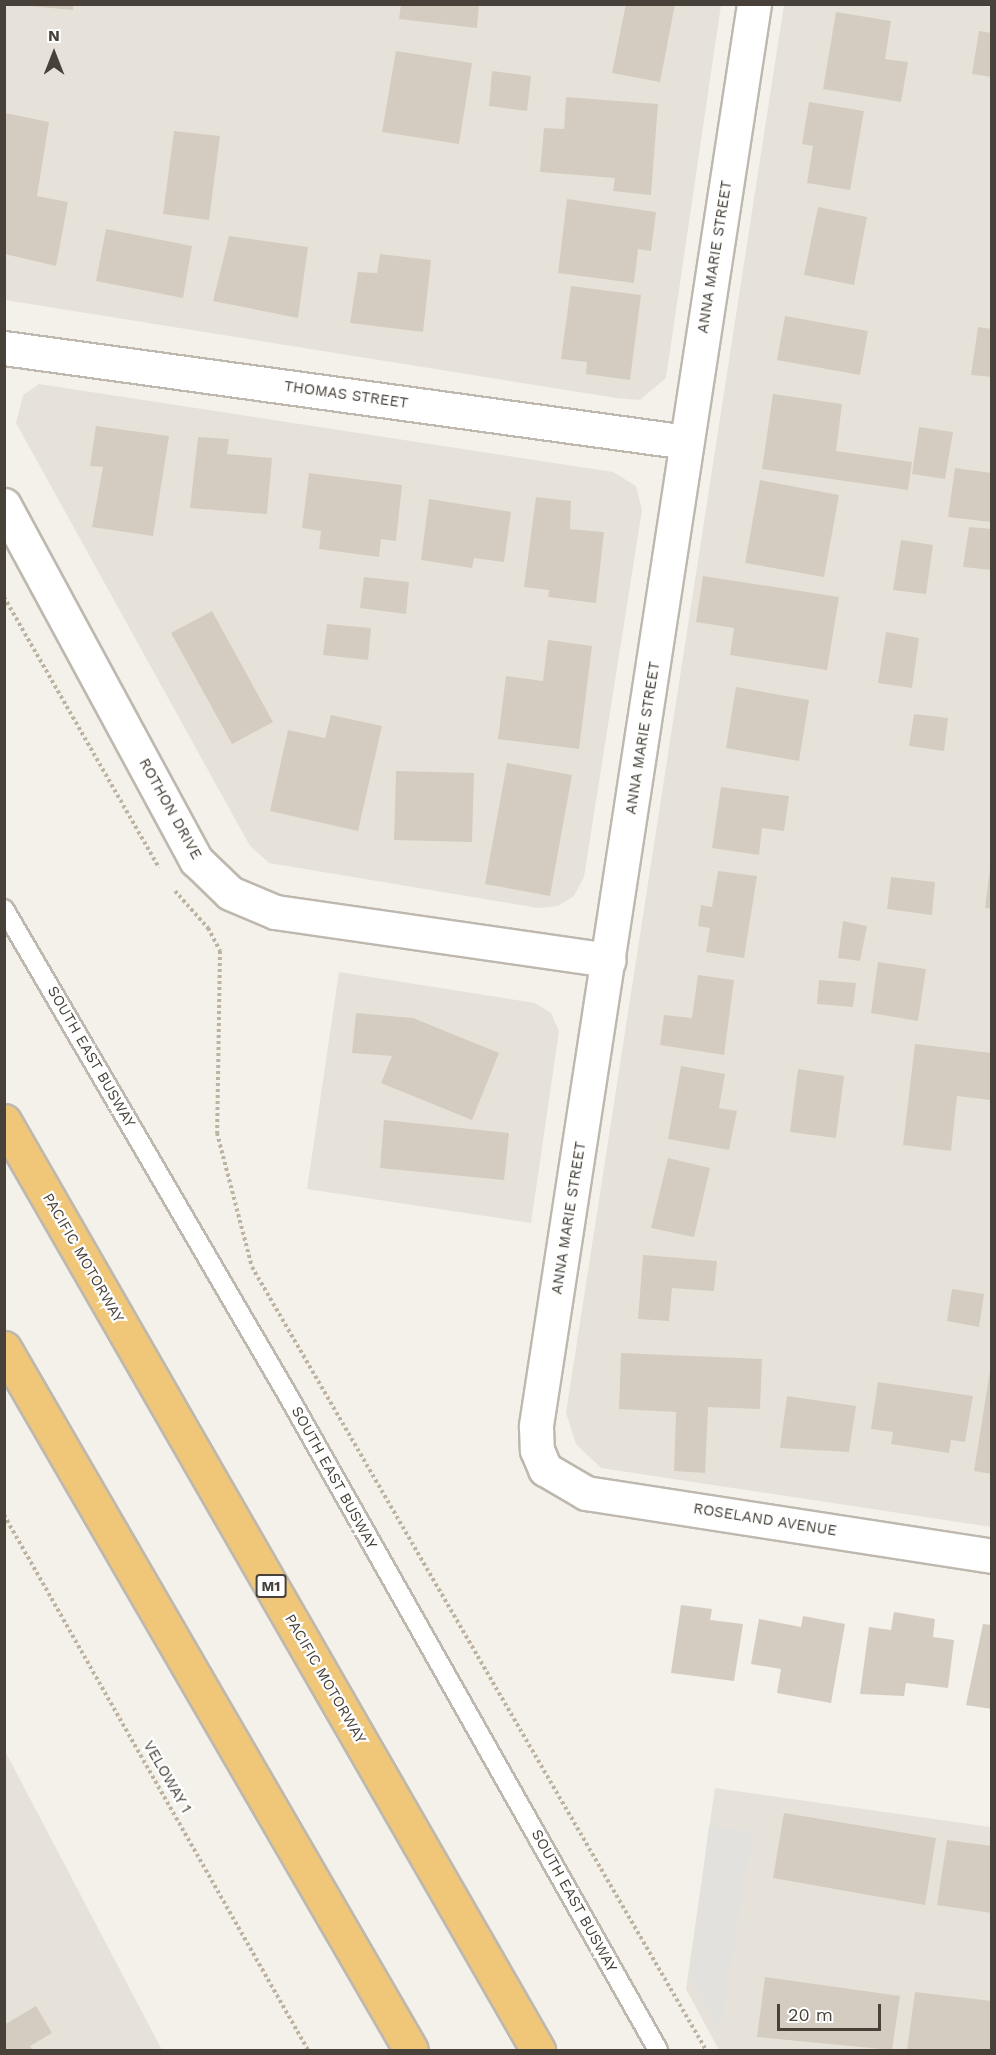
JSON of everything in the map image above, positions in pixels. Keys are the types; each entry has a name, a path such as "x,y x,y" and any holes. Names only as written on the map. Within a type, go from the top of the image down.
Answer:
{"highway":[{"name":"PACIFIC MOTORWAY","path":"4,1121 538,2050"},
{"path":"4,1348 411,2050"}],"street":[{"name":"ANNA MARIE STREET","path":"545,1469 536,1426 754,4"},
{"name":"THOMAS STREET","path":"4,348 687,442"},
{"name":"ROTHON DRIVE","path":"4,505 196,860 230,894 275,912 609,960"},
{"name":"ROSELAND AVENUE","path":"545,1469 586,1493 992,1556"}],"lane":[{"name":"SOUTH EAST BUSWAY","path":"4,909 658,2050"}],"path":[{"path":"4,597 154,861 208,928 220,951 217,1133 252,1267 706,2050"},
{"name":"VELOWAY 1","path":"4,1515 308,2050"}],"shaded area":[{"path":"4,5 721,5 666,378 640,400 616,398 5,300"},
{"path":"784,5 991,5 991,1527 601,1468 576,1444 566,1413"},
{"path":"39,384 613,472 636,486 642,510 584,877 574,896 558,906 538,908 269,863 250,846 16,423 23,395"},
{"path":"339,972 535,1003 551,1013 559,1031 531,1223 307,1189"},
{"path":"5,1751 162,2050 5,2050"},
{"path":"715,1788 991,1827 991,2050 719,2050 686,1989"},
{"path":"709,1825 753,1832 720,2031 690,1981"}],"building":[{"path":"30,4 73,4 73,10 30,6"},
{"path":"401,4 479,4 477,28 399,19"},
{"path":"626,4 675,4 660,82 612,73"},
{"path":"836,12 891,21 885,59 908,62 901,102 823,89"},
{"path":"979,31 992,33 992,77 972,74"},
{"path":"396,51 472,63 459,144 382,132"},
{"path":"492,71 531,76 527,111 489,106"},
{"path":"566,97 658,104 651,195 613,191 615,178 540,172 544,128 564,129"},
{"path":"809,102 864,111 850,190 807,183 813,146 802,144"},
{"path":"5,113 49,122 37,196 68,202 56,266 5,254"},
{"path":"174,131 220,136 209,220 163,214"},
{"path":"567,199 656,212 651,251 638,249 634,283 558,273"},
{"path":"818,207 867,217 854,285 804,275"},
{"path":"106,229 192,246 183,298 96,281"},
{"path":"229,236 308,247 298,318 213,301"},
{"path":"380,254 431,260 423,332 350,323 358,272 377,273"},
{"path":"571,286 641,295 630,380 586,374 587,362 561,359"},
{"path":"785,316 868,331 860,375 777,360"},
{"path":"978,327 992,329 992,377 971,375"},
{"path":"773,394 842,404 836,451 912,462 908,490 762,469"},
{"path":"96,426 169,436 153,536 92,527 103,467 90,466"},
{"path":"919,427 953,432 945,479 912,474"},
{"path":"198,437 229,439 227,454 272,458 267,514 190,508"},
{"path":"955,468 992,473 992,522 948,517"},
{"path":"309,473 402,485 396,541 381,539 379,557 319,549 321,531 302,528"},
{"path":"760,480 839,495 824,577 745,563"},
{"path":"536,497 571,501 570,529 604,532 596,603 548,597 549,590 524,587"},
{"path":"429,499 511,512 504,562 474,558 472,568 421,560"},
{"path":"969,527 992,529 992,570 963,567"},
{"path":"901,540 933,545 926,594 893,590"},
{"path":"703,576 839,597 827,670 730,655 734,628 696,622"},
{"path":"364,577 409,582 406,614 360,608"},
{"path":"212,611 273,722 232,744 171,633"},
{"path":"327,624 371,628 368,660 323,655"},
{"path":"886,632 919,638 912,688 878,683"},
{"path":"548,640 592,646 579,749 498,739 506,676 543,681"},
{"path":"736,687 809,700 799,761 726,748"},
{"path":"914,714 948,718 944,751 909,746"},
{"path":"331,715 382,726 358,831 270,811 288,730 325,738"},
{"path":"507,763 572,775 550,896 485,884"},
{"path":"396,771 474,773 472,842 394,840"},
{"path":"721,787 789,796 784,831 762,828 759,855 712,848"},
{"path":"990,869 992,869 992,909 985,908"},
{"path":"718,871 757,876 744,958 706,952 710,928 698,926 701,905 712,907"},
{"path":"891,877 935,882 932,915 887,909"},
{"path":"843,921 867,926 860,961 838,958"},
{"path":"878,962 926,969 918,1021 871,1013"},
{"path":"698,975 734,980 724,1055 660,1045 664,1015 692,1018"},
{"path":"819,980 856,983 853,1007 817,1004"},
{"path":"356,1013 413,1018 499,1053 472,1120 381,1083 392,1056 352,1053"},
{"path":"915,1044 992,1053 990,1100 957,1096 951,1151 903,1145"},
{"path":"681,1066 725,1074 719,1108 737,1111 729,1150 668,1139"},
{"path":"798,1069 844,1076 836,1138 790,1132"},
{"path":"384,1120 509,1133 504,1180 380,1168"},
{"path":"668,1158 710,1168 694,1237 651,1228"},
{"path":"643,1255 717,1261 714,1291 672,1288 669,1321 638,1319"},
{"path":"952,1289 984,1294 979,1327 947,1321"},
{"path":"621,1353 762,1359 760,1409 708,1407 705,1473 674,1471 676,1412 619,1409"},
{"path":"990,1371 992,1371 992,1474 974,1471"},
{"path":"878,1382 973,1396 965,1442 951,1440 949,1453 891,1444 893,1432 871,1429"},
{"path":"787,1396 856,1406 849,1452 780,1448"},
{"path":"681,1605 712,1609 710,1620 743,1624 734,1681 671,1673"},
{"path":"894,1612 935,1619 933,1637 954,1640 948,1688 906,1683 904,1696 860,1694 869,1627 891,1630"},
{"path":"803,1616 845,1624 831,1703 777,1693 781,1669 751,1664 759,1619 801,1627"},
{"path":"983,1624 992,1625 992,1709 966,1705"},
{"path":"784,1813 936,1838 925,1905 773,1878"},
{"path":"947,1840 992,1846 992,1913 937,1905"},
{"path":"765,1977 900,1996 892,2050 757,2037"},
{"path":"915,1992 992,2001 992,2050 907,2050"},
{"path":"36,2006 52,2033 30,2046 33,2050 4,2050 4,2025"}]}
